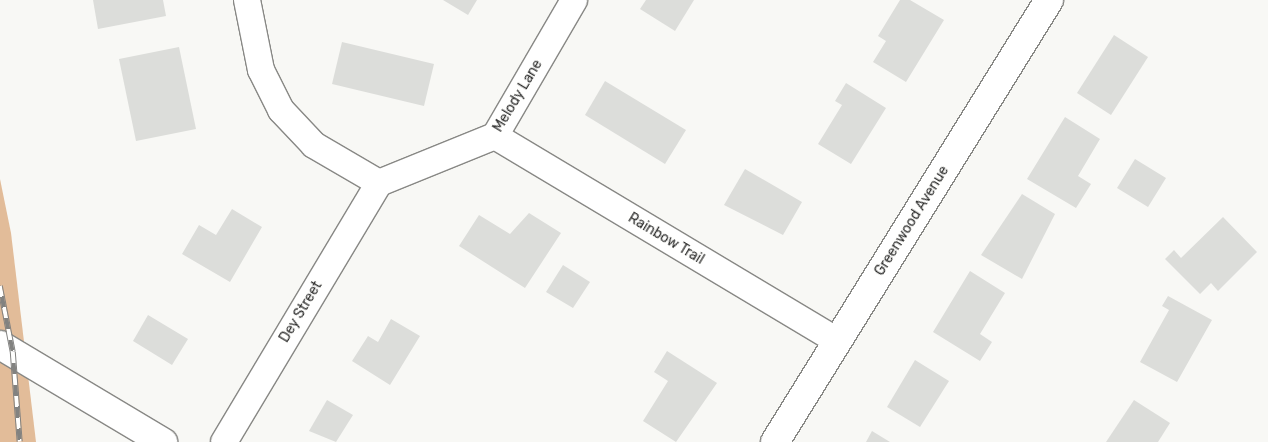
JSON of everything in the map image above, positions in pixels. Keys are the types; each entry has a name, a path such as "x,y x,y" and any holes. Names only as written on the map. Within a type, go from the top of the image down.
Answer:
{"street":[{"path":"247,0 261,70 281,110 314,145 379,183"},
{"name":"Melody Lane","path":"379,183 495,136 574,0"},
{"name":"Greenwood Avenue","path":"775,442 1049,0"},
{"name":"Rainbow Trail","path":"495,136 838,341"},
{"name":"Dey Street","path":"224,442 379,183"},
{"path":"0,345 162,442"}],"shaded area":[{"path":"0,179 11,233 36,442 0,442"}],"building":[{"path":"93,0 163,0 166,16 98,29"},
{"path":"443,0 477,0 468,15"},
{"path":"646,0 694,0 675,31 640,9"},
{"path":"900,0 910,0 944,20 906,82 873,62 886,41 878,36"},
{"path":"1114,35 1148,57 1111,115 1077,93"},
{"path":"342,42 434,64 424,106 332,84"},
{"path":"179,47 196,129 136,141 119,59"},
{"path":"605,81 686,130 665,164 585,115"},
{"path":"846,83 886,108 851,164 818,144 842,105 835,101"},
{"path":"1065,117 1100,139 1078,176 1091,184 1076,208 1027,179"},
{"path":"1135,159 1166,178 1148,207 1117,188"},
{"path":"745,169 802,202 783,235 724,205"},
{"path":"1022,194 1055,214 1022,279 981,255"},
{"path":"232,209 262,227 230,282 182,254 199,225 216,235"},
{"path":"529,213 561,233 525,288 459,246 479,215 510,234"},
{"path":"1223,217 1257,252 1218,291 1211,283 1200,294 1165,259 1174,250 1181,258"},
{"path":"563,265 590,282 573,308 546,292"},
{"path":"970,271 1005,293 980,334 992,342 980,361 933,332"},
{"path":"1168,296 1212,320 1177,382 1140,362 1169,310 1162,306"},
{"path":"148,315 188,339 172,365 133,341"},
{"path":"391,319 420,336 390,385 352,361 368,336 378,342"},
{"path":"667,351 717,383 676,442 643,421 668,381 654,372"},
{"path":"915,360 949,381 920,427 887,407"},
{"path":"327,400 353,415 336,442 309,431"},
{"path":"1134,400 1170,423 1158,442 1106,442"},
{"path":"872,431 890,442 866,442"}],"railway":[{"path":"0,286 13,352 20,442"}]}
